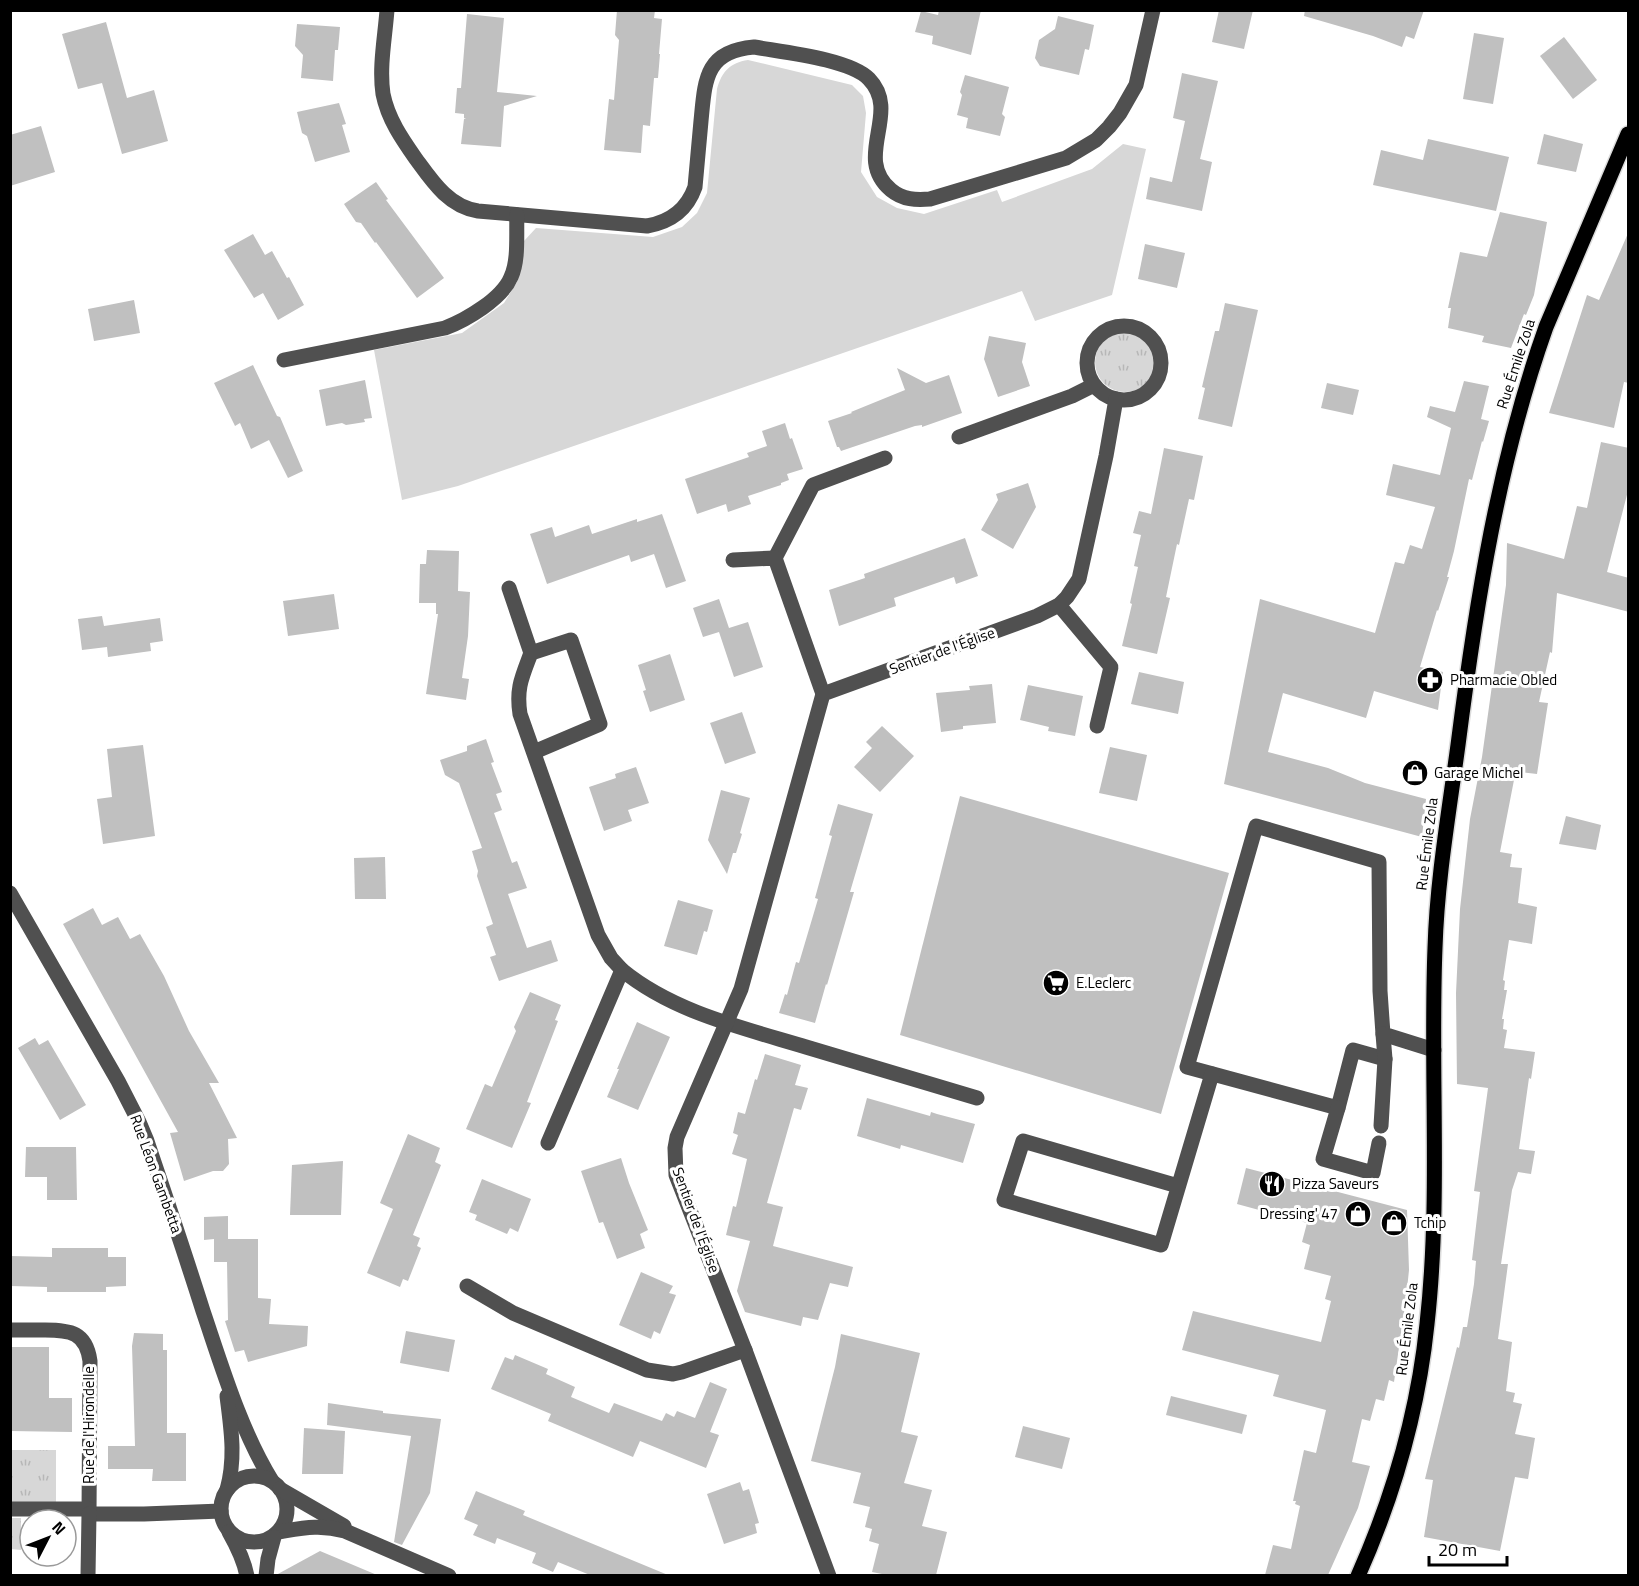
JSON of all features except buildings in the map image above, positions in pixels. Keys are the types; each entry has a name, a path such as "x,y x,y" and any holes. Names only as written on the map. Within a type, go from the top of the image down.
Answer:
{"main road":[{"name":"Rue Émile Zola","path":"1358,1575 1373,1542 1403,1457 1422,1365 1427,1328 1432,1267 1435,945 1440,877 1482,576 1512,434 1535,358 1546,327 1629,134"}],"street":[{"path":"387,10 382,65 386,107 404,142 436,186 456,203 468,210 517,216 647,226 660,224 674,216 691,198 708,74 721,57 741,48 754,46 839,63 862,72 871,80 880,102 881,114 874,158 879,177 894,193 904,198 930,200 1066,158 1096,140 1120,113 1136,85 1153,10"},
{"path":"284,360 445,328 474,314 505,287 511,278 515,265 517,216"},
{"path":"1120,325 1137,327 1152,337 1160,352 1161,369 1159,378 1148,392 1133,399 1116,399 1104,394 1094,385 1090,378 1087,360 1092,344 1104,331 1120,325"},
{"path":"959,437 1072,396 1094,385"},
{"name":"Sentier de l'Église","path":"830,1575 676,1175 677,1137 741,989 823,694 1037,616 1059,605 1067,597 1079,579 1116,399"},
{"path":"823,694 775,558 813,485 885,458"},
{"path":"734,560 775,558"},
{"path":"509,588 531,653 519,684 520,714 598,935 610,958 635,981 667,999 726,1024 977,1098"},
{"path":"1059,605 1111,667 1097,726"},
{"path":"531,653 571,640 600,724 534,752"},
{"path":"1338,1108 1187,1067 1256,826 1379,862 1380,991 1384,1059 1381,1126"},
{"name":"Rue Léon Gambetta","path":"10,893 118,1081 139,1122 223,1372 261,1464 276,1485"},
{"path":"548,1143 622,970"},
{"path":"1383,1034 1434,1050"},
{"path":"1379,1143 1373,1173 1323,1159 1353,1050 1384,1059"},
{"path":"1178,1186 1023,1141 1004,1200 1161,1245 1212,1074"},
{"path":"467,1286 513,1313 653,1372 673,1374 682,1372 745,1350"},
{"name":"Rue de l'Hirondelle","path":"10,1330 63,1330 84,1341 88,1351 90,1361 88,1575"},
{"name":"Rue Léon Gambetta","path":"223,1372 233,1460 227,1490"},
{"path":"247,1575 240,1552 226,1527 221,1511 222,1500 227,1490 240,1479 251,1476 262,1477 337,1521 361,1538"},
{"path":"266,1575 268,1559 276,1535 284,1524 288,1508 285,1498 276,1485"},
{"path":"10,1509 155,1514 221,1511"},
{"path":"226,1527 238,1539 249,1542 265,1541 276,1535 317,1526 331,1527 448,1575"}],"green space":[{"path":"748,60 852,85 863,96 866,113 861,172 877,197 897,208 924,214 997,190 1002,202 1092,169 1123,144 1146,149 1112,295 1035,321 1022,291 458,486 402,500 374,350 462,333 504,303 517,282 524,241 536,228 653,237 682,227 697,213 707,193 719,83 728,69 736,63"},
{"path":"1125,332 1142,337 1150,345 1155,362 1150,379 1142,387 1125,392 1108,387 1100,379 1095,362 1100,345 1108,337"},
{"path":"11,1450 56,1450 56,1504 11,1504"},
{"path":"11,1518 18,1518 18,1550 11,1549"}],"place":[{"name":"Pharmacie Obled","path":"1430,680"},
{"name":"Garage Michel","path":"1415,773"},
{"name":"E.Leclerc","path":"1056,983"},
{"name":"Pizza Saveurs","path":"1272,1184"},
{"name":"Dressing' 47","path":"1358,1214"},
{"name":"Tchip","path":"1394,1223"}]}
